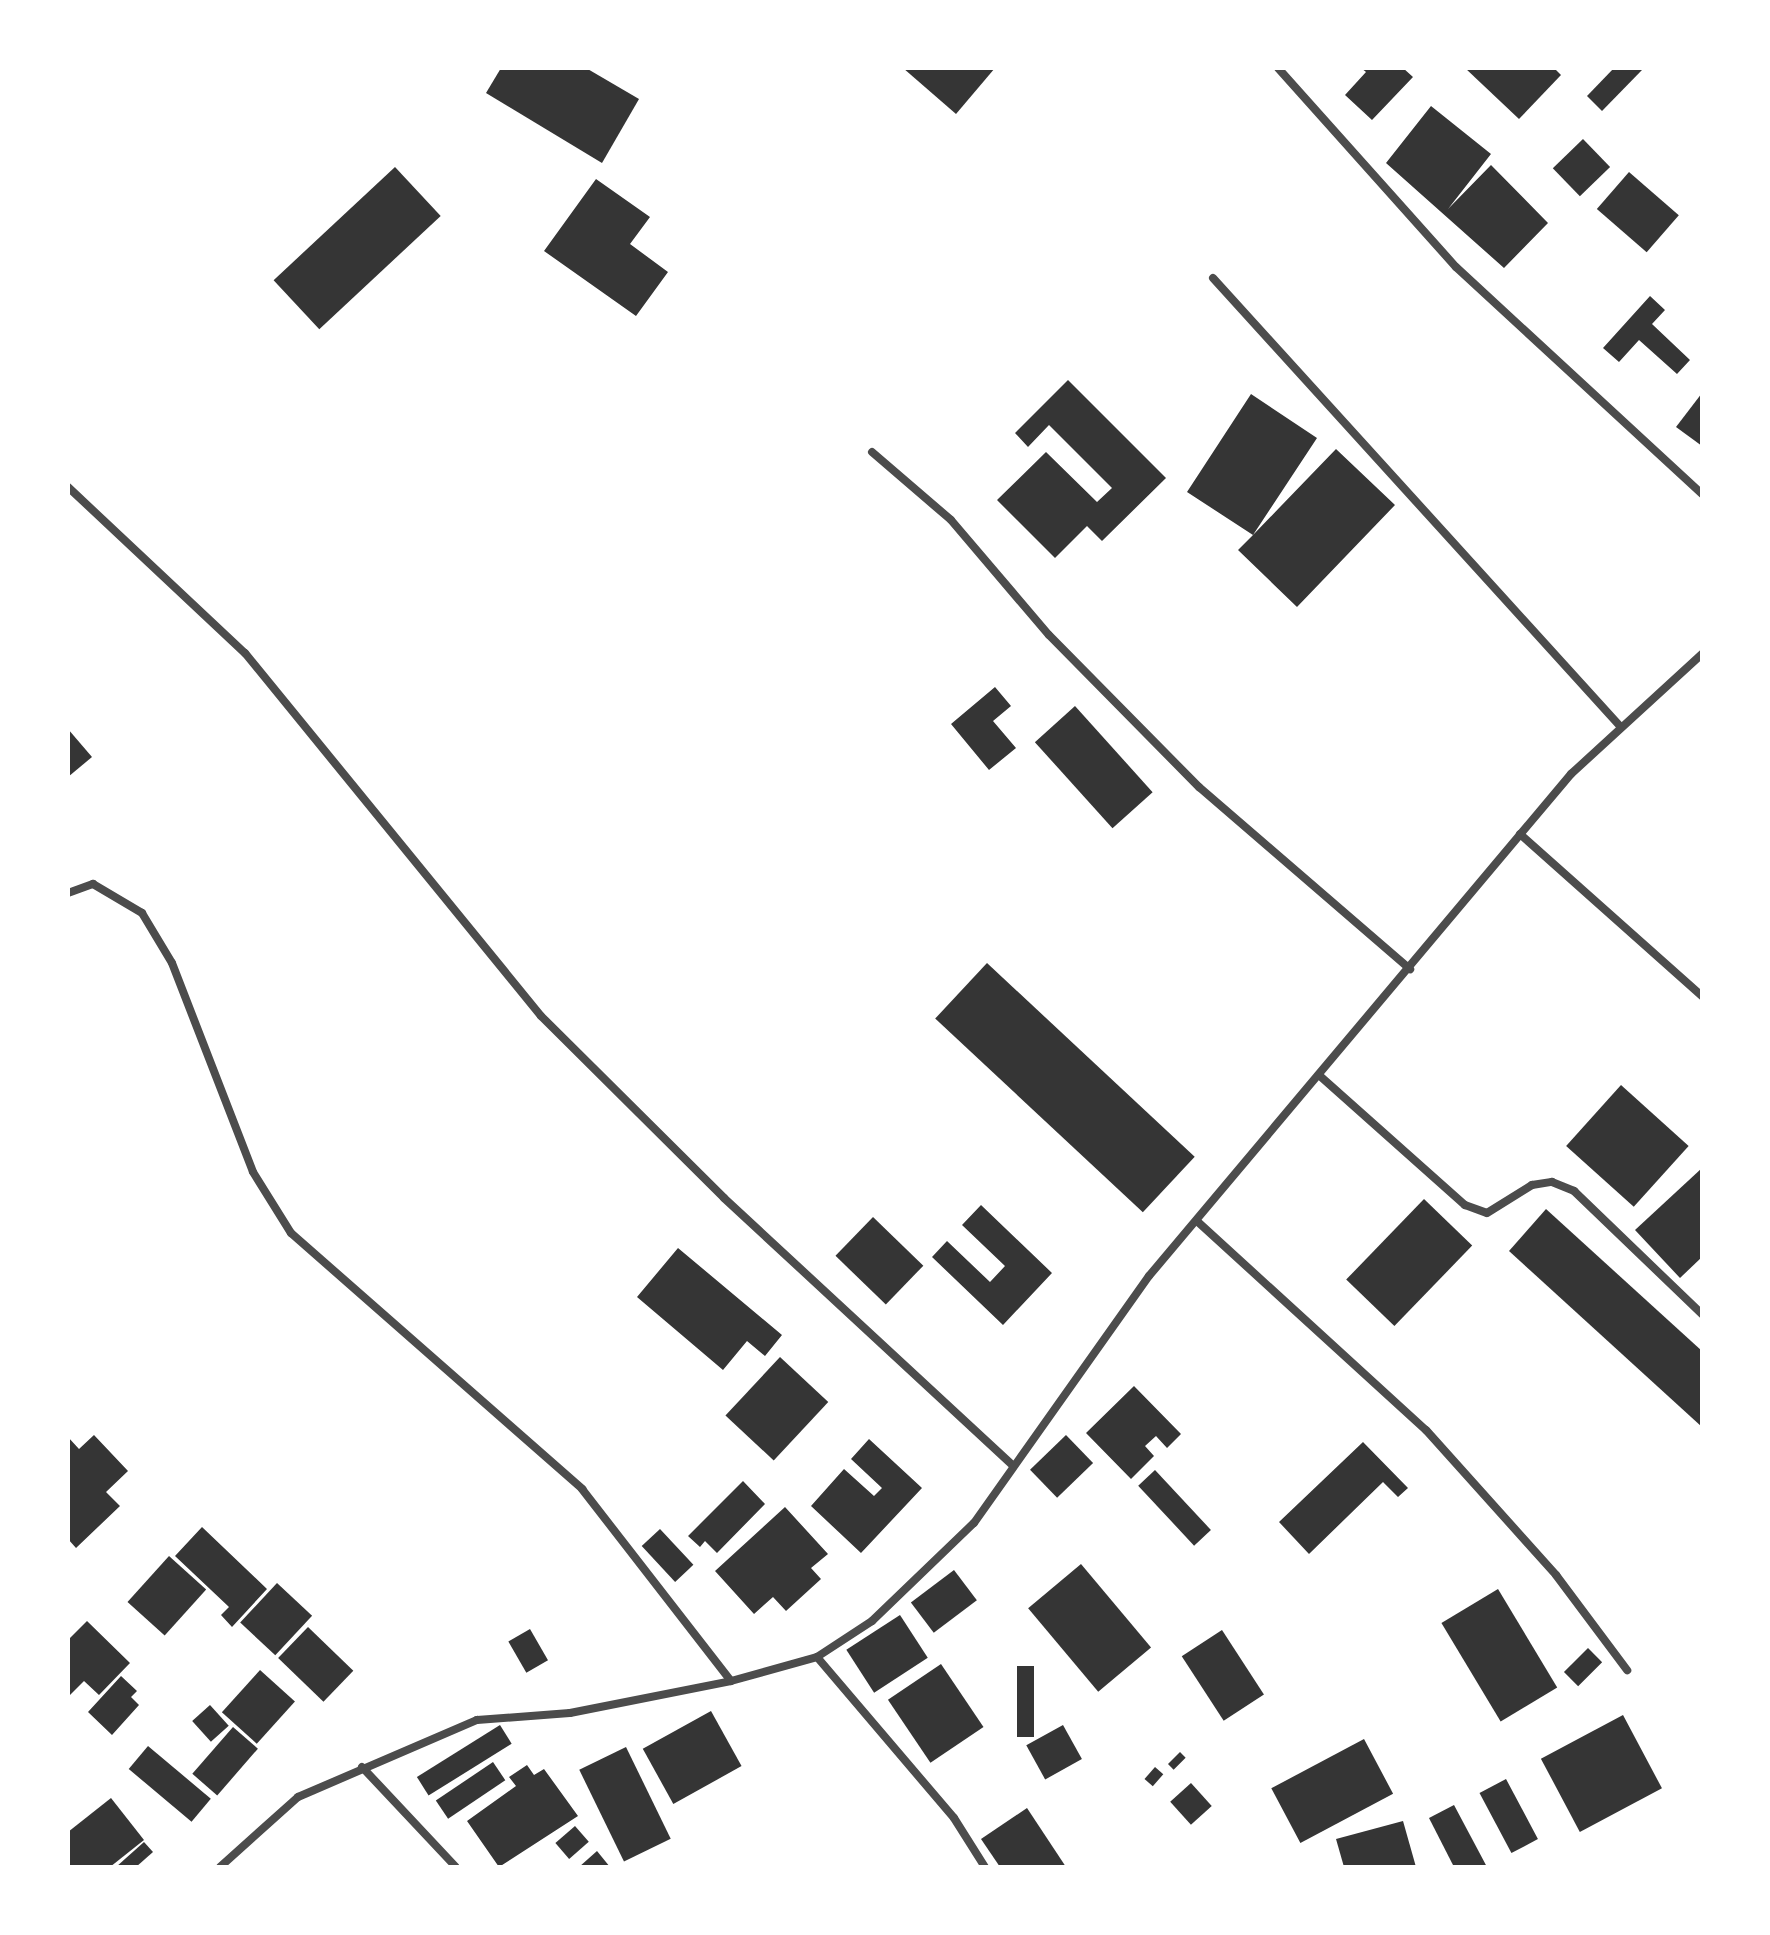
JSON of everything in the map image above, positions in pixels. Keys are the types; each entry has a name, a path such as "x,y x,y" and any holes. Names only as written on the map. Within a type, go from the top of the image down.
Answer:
{"street":[{"path":"1278,68 1456,267 1702,494"},
{"path":"1213,278 1620,726"},
{"path":"872,452 951,520 1049,635 1199,787 1410,969"},
{"path":"68,487 245,653 541,1016 724,1198 1012,1465"},
{"path":"220,1867 279,1810 362,1767 477,1720 570,1713 731,1681 817,1657 932,1570 1012,1465 1080,1364 1520,834 1620,726 1702,654"},
{"path":"1520,834 1702,996"},
{"path":"68,893 93,884 142,913 172,963 253,1172 291,1233 582,1489 731,1681"},
{"path":"1320,1076 1465,1205 1487,1213 1532,1185 1552,1182 1574,1191 1702,1314"},
{"path":"1198,1222 1426,1430 1556,1575 1627,1670"},
{"path":"817,1657 954,1818 985,1867"},
{"path":"362,1767 456,1867"}],"building":[{"path":"501,68 586,68 639,99 602,163 486,93"},
{"path":"903,68 995,68 956,114"},
{"path":"1361,68 1403,68 1413,77 1372,120 1345,95 1366,72"},
{"path":"1465,68 1554,68 1561,75 1519,119"},
{"path":"1614,68 1642,70 1602,111 1587,96"},
{"path":"1431,106 1491,154 1448,209 1491,165 1548,223 1504,268 1386,163"},
{"path":"1583,139 1610,167 1580,196 1553,168"},
{"path":"395,167 441,216 319,329 274,280"},
{"path":"1629,172 1679,215 1647,252 1597,209"},
{"path":"596,179 650,217 630,244 668,272 636,316 544,251"},
{"path":"1650,296 1665,310 1652,324 1690,360 1677,374 1639,340 1619,362 1603,348"},
{"path":"1068,380 1166,478 1102,541 1087,526 1055,558 997,500 1046,452 1097,502 1112,488 1049,425 1028,447 1015,433"},
{"path":"1702,393 1702,446 1676,427"},
{"path":"1251,394 1317,438 1253,535 1187,492"},
{"path":"1336,449 1395,505 1297,607 1238,550"},
{"path":"995,687 1011,706 993,721 1016,748 989,770 951,724"},
{"path":"1075,706 1153,792 1112,828 1035,742"},
{"path":"68,729 92,757 68,777"},
{"path":"987,963 1195,1157 1143,1212 935,1019"},
{"path":"1621,1085 1689,1146 1634,1207 1566,1146"},
{"path":"1702,1168 1702,1257 1680,1278 1635,1230"},
{"path":"1424,1199 1472,1246 1394,1326 1346,1280"},
{"path":"981,1205 1052,1273 1003,1325 932,1257 947,1241 990,1282 1005,1266 962,1225"},
{"path":"1546,1209 1702,1351 1702,1427 1509,1251"},
{"path":"873,1217 923,1266 886,1304 835,1256"},
{"path":"678,1248 782,1335 765,1356 747,1341 723,1370 637,1297"},
{"path":"780,1357 828,1402 774,1461 725,1416"},
{"path":"1134,1386 1181,1434 1167,1448 1156,1436 1145,1446 1154,1456 1131,1479 1086,1433"},
{"path":"94,1435 128,1471 106,1492 120,1506 76,1548 68,1539 68,1437 79,1449"},
{"path":"1066,1435 1093,1463 1057,1498 1030,1470"},
{"path":"869,1439 922,1488 861,1553 811,1506 844,1469 874,1496 882,1488 851,1459"},
{"path":"1363,1442 1408,1488 1398,1497 1383,1482 1309,1554 1279,1522"},
{"path":"1155,1470 1211,1530 1194,1546 1138,1486"},
{"path":"743,1481 765,1504 717,1553 705,1541 700,1547 688,1536"},
{"path":"785,1507 828,1554 811,1568 821,1579 786,1611 773,1597 754,1614 715,1571"},
{"path":"202,1527 267,1589 232,1627 221,1615 229,1607 175,1556"},
{"path":"660,1529 693,1565 675,1582 642,1546"},
{"path":"169,1556 206,1589 165,1636 128,1602"},
{"path":"1081,1564 1151,1647 1098,1692 1028,1608"},
{"path":"954,1570 977,1600 934,1633 911,1602"},
{"path":"277,1583 312,1616 275,1655 240,1622"},
{"path":"1498,1589 1557,1688 1501,1722 1441,1623"},
{"path":"900,1615 928,1658 874,1693 846,1650"},
{"path":"87,1621 130,1663 99,1695 84,1681 68,1697 68,1640"},
{"path":"308,1627 353,1671 323,1702 278,1658"},
{"path":"530,1629 548,1660 526,1673 508,1642"},
{"path":"1222,1630 1264,1695 1224,1721 1182,1656"},
{"path":"1588,1648 1602,1662 1578,1686 1564,1672"},
{"path":"941,1664 983,1727 930,1763 888,1700"},
{"path":"1017,1666 1034,1666 1034,1737 1017,1737"},
{"path":"260,1670 295,1701 257,1744 222,1712"},
{"path":"121,1676 137,1691 131,1697 139,1705 112,1735 88,1712"},
{"path":"210,1705 229,1726 211,1742 192,1721"},
{"path":"711,1711 742,1766 673,1804 643,1749"},
{"path":"1623,1715 1662,1788 1580,1832 1541,1759"},
{"path":"500,1725 512,1744 429,1796 417,1777"},
{"path":"1063,1725 1082,1759 1045,1779 1026,1745"},
{"path":"233,1727 258,1749 217,1795 192,1774"},
{"path":"1364,1739 1393,1794 1300,1843 1271,1788"},
{"path":"148,1746 211,1799 192,1822 129,1769"},
{"path":"626,1747 671,1839 624,1861 579,1770"},
{"path":"1180,1752 1186,1758 1174,1770 1168,1764"},
{"path":"493,1762 505,1780 448,1819 436,1801"},
{"path":"527,1765 534,1775 544,1769 578,1816 499,1867 467,1821 516,1786 509,1777"},
{"path":"1155,1767 1163,1774 1153,1786 1145,1779"},
{"path":"1506,1779 1538,1839 1511,1853 1480,1793"},
{"path":"1191,1783 1212,1806 1191,1825 1170,1802"},
{"path":"111,1798 144,1840 110,1867 68,1867 68,1832"},
{"path":"1454,1805 1487,1867 1454,1867 1429,1818"},
{"path":"1027,1808 1066,1867 1000,1867 981,1839"},
{"path":"1403,1821 1416,1867 1344,1867 1336,1839"},
{"path":"575,1826 589,1842 569,1859 555,1843"},
{"path":"144,1842 153,1852 136,1867 116,1867"},
{"path":"597,1851 610,1867 579,1867"}]}
